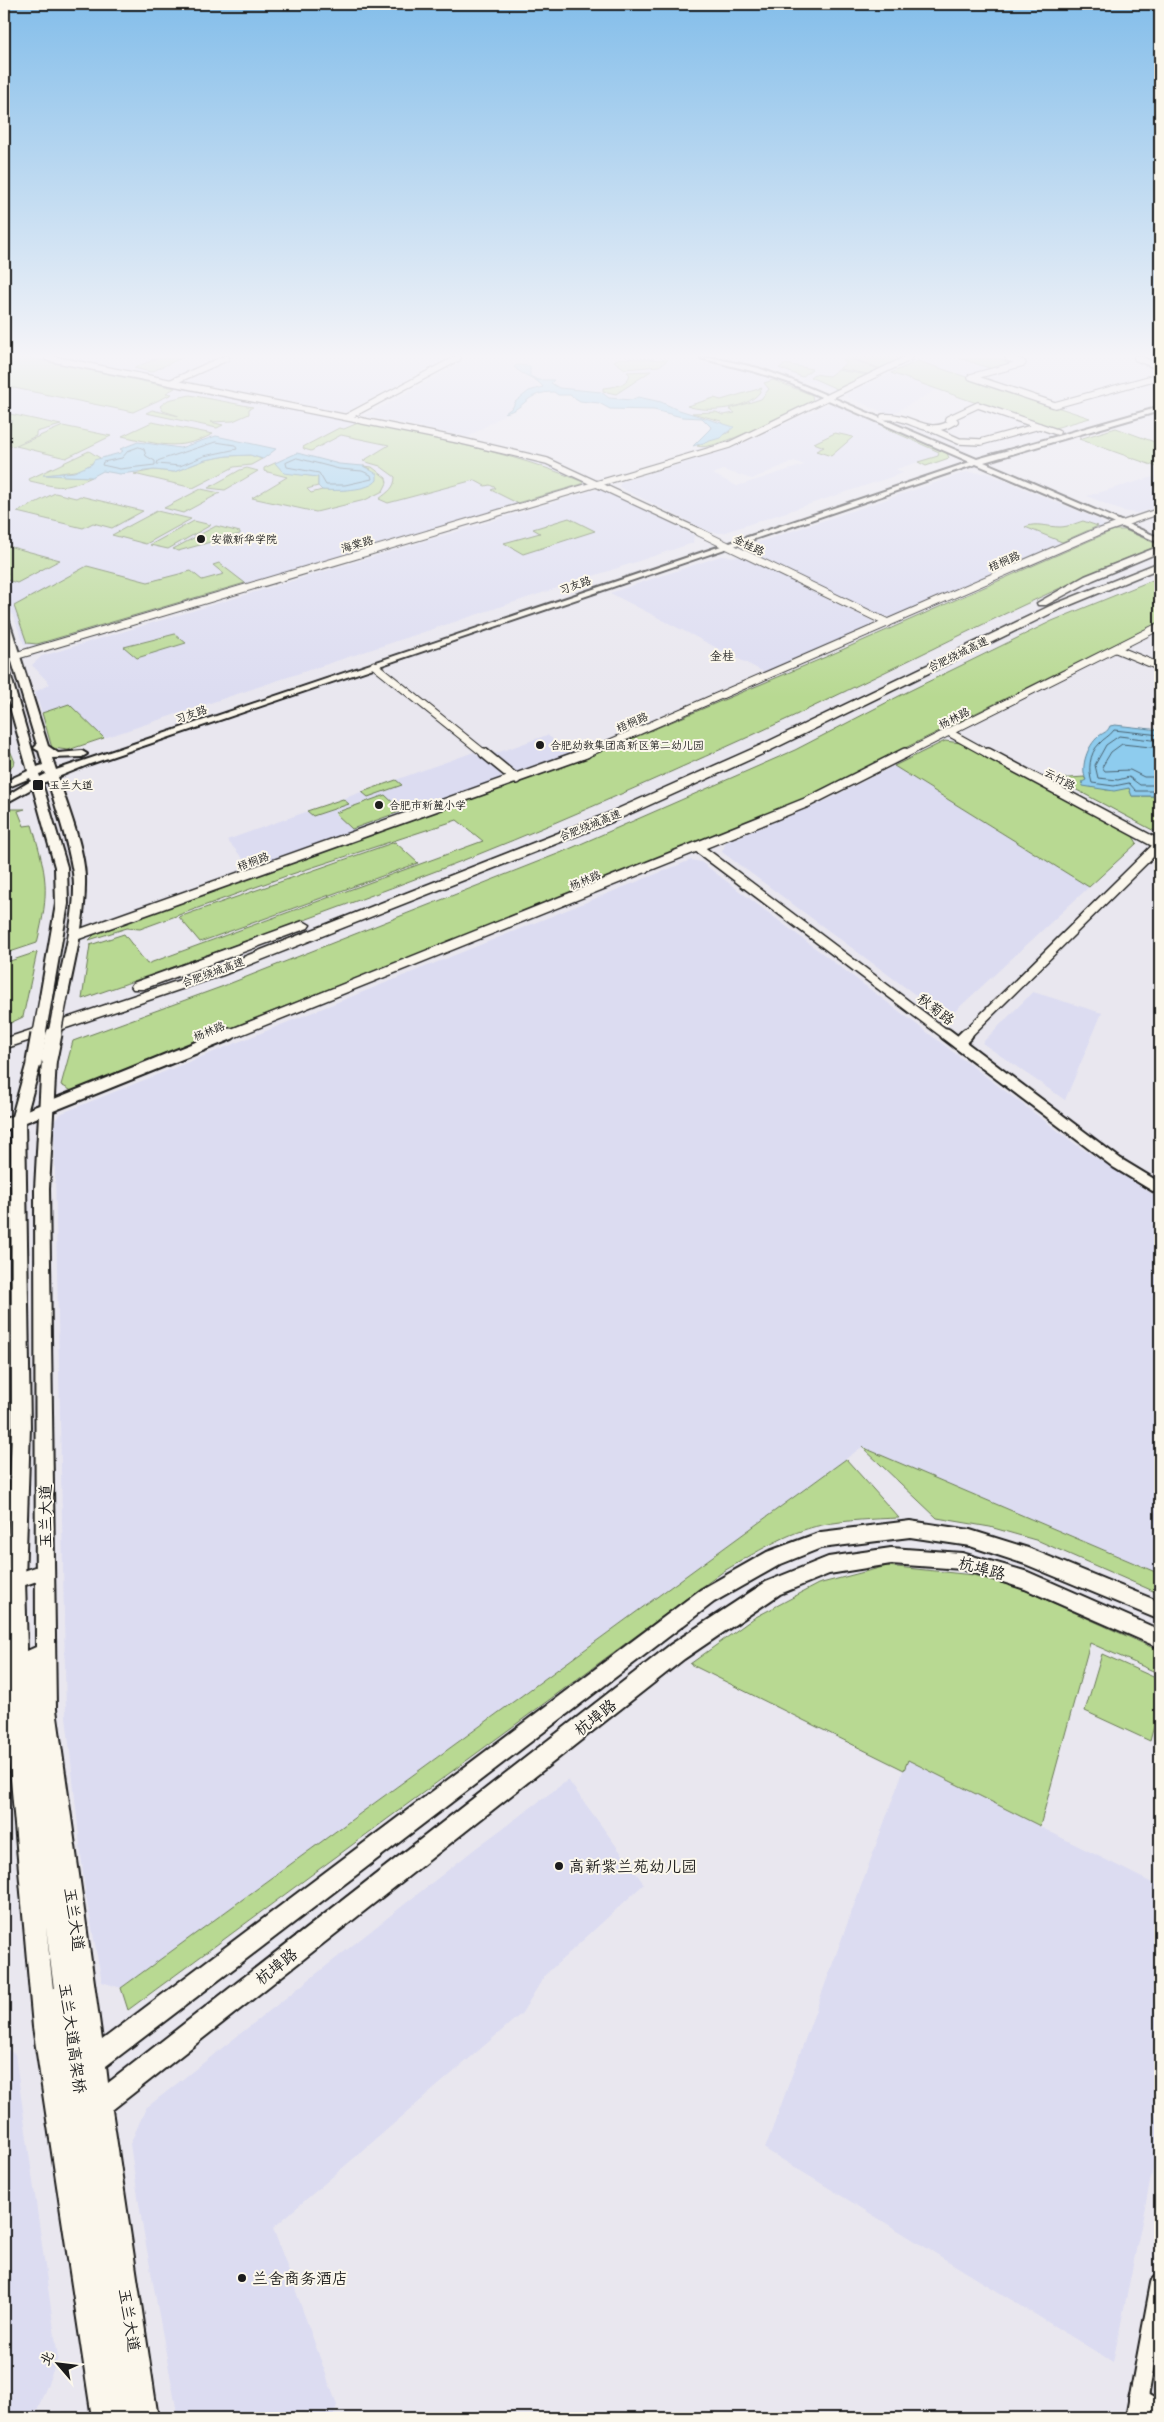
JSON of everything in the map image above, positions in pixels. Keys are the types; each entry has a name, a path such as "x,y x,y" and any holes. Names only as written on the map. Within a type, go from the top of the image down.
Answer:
{"highway":[{"name":"合肥绕城高速","path":"4,1044 218,972 609,818 765,748 1009,625 1045,604 1160,549"},
{"name":"合肥绕城高速","path":"4,1033 211,961 595,813 755,742 1009,625 1160,565"},
{"path":"1009,625 1070,611 1160,575"}],"main road":[{"name":"习友路","path":"4,802 35,778 84,758 939,471"},
{"path":"1001,471 1118,524 1160,549"},
{"path":"1005,471 1160,534"},
{"name":"习友路","path":"84,758 374,665 723,544"},
{"name":"玉兰大道","path":"4,621 11,658 43,747 79,875 77,918 62,994 41,1060 11,1122 21,1427 10,1583 18,1746 45,2027 106,2418"},
{"path":"4,664 11,658"},
{"name":"玉兰大道","path":"4,670 61,867 62,904 46,997 41,1060 46,1108 42,1189 46,1709 95,2060 118,2243 145,2418"},
{"path":"14,780 25,769 28,754 43,747 56,756 84,758"},
{"path":"4,802 22,797 33,800 44,810 58,798 65,777 84,758"},
{"name":"习友路","path":"4,786 14,780 35,778"},
{"name":"杭埠路","path":"95,2060 707,1596 774,1558 822,1540 910,1529 970,1538 1028,1556 1160,1611"},
{"name":"杭埠路","path":"100,2104 677,1652 773,1588 828,1566 891,1556 962,1560 1028,1581 1160,1638"},
{"name":"玉兰大道高架桥","path":"118,2418 82,2192 30,1775 30,1658 56,1920 92,2181 128,2418"}],"street":[{"name":"金桂路","path":"570,471 888,623"},
{"name":"海棠路","path":"11,658 643,471"},
{"name":"梧桐路","path":"74,936 580,756 1118,524 1160,510"},
{"name":"杨林路","path":"11,1122 808,802 950,733 1160,626"},
{"path":"1116,649 1160,668"},
{"path":"374,665 516,779"},
{"name":"云竹路","path":"950,733 1160,845"},
{"path":"958,1043 1160,845"},
{"name":"秋菊路","path":"697,847 1117,1163 1160,1189"},
{"path":"10,1583 45,1571"},
{"path":"1160,2284 1136,2408 1160,2412"}],"shaded area":[{"name":"安徽新华学院","path":"4,471 560,471 585,481 584,484 36,646 24,644 4,593"},
{"path":"658,471 720,471 713,474 737,486 785,471 900,471 903,473 723,533 710,532 619,487 621,482"},
{"path":"726,471 771,471 752,479"},
{"path":"967,472 987,473 1099,520 1105,526 894,617 882,616 751,553 754,544"},
{"path":"1160,475 1160,507 1137,513 1122,511 1087,496"},
{"path":"595,490 604,490 694,535 693,543 104,738 69,705 42,713 35,692 50,684 32,665 42,656"},
{"path":"721,556 741,557 872,621 871,626 764,672 610,593"},
{"name":"合肥幼教集团高新区第二幼儿园","path":"547,735 574,754 525,773 513,771 494,754"},
{"name":"合肥市新麓小学","path":"474,752 502,775 500,781 252,869 227,840"},
{"path":"894,766 1089,887 952,1014 940,1013 722,852 726,842 817,805"},
{"path":"691,860 701,862 1078,1146 1160,1199 1160,1574 862,1447 121,1988 102,1982 85,1891 66,1716 54,1121 62,1113"},
{"path":"1033,992 1102,1013 1065,1100 982,1043"},
{"path":"907,1760 1160,1887 1160,2134 1113,2362 765,2149"},
{"path":"568,1780 644,1884 545,1975 522,2013 273,2228 337,2405 333,2418 178,2418 142,2223 130,2144 146,2108 476,1848"},
{"path":"4,2048 15,2054 58,2358 34,2418 4,2418"}],"green space":[{"path":"46,471 74,471 48,475 92,477 68,486 55,486 30,481 29,479"},
{"path":"149,471 226,471 193,488 134,474"},
{"path":"238,471 258,471 225,490 208,488"},
{"path":"264,471 291,471 297,474 318,477 318,486 307,489 311,493 322,490 346,490 369,471 377,471 386,478 387,483 383,491 365,500 316,512 252,498 287,477"},
{"path":"387,471 555,471 583,482 582,484 517,503 491,490 496,488 490,485 485,486 474,480 388,503 379,499 392,487 395,477"},
{"path":"201,489 220,493 183,513 164,508"},
{"path":"55,493 76,498 80,496 143,511 112,528 93,523 83,528 17,512"},
{"path":"157,511 191,519 146,544 112,535"},
{"path":"569,518 595,531 523,554 504,543 540,533 533,529"},
{"path":"194,521 211,525 168,549 150,545"},
{"path":"1083,521 1098,526 1062,542 1025,527 1037,525 1063,527"},
{"path":"216,526 240,532 240,534 178,551 173,549"},
{"path":"1114,530 1125,530 1159,545 1002,615 744,739 552,824 392,888 82,999 90,945 124,934 147,964 483,841 457,820 286,876 140,929 127,928 89,940 97,932 581,760 828,656"},
{"path":"4,545 60,560 17,583 4,579 4,576 8,573 4,572"},
{"path":"219,563 245,583 37,644 27,643 14,606 87,566 148,582 191,571 202,580 224,574 213,565"},
{"path":"1160,577 1160,622 800,800 72,1091 61,1085 73,1041 221,987 560,853 795,750 903,694 1052,621"},
{"path":"175,634 186,643 137,658 124,647"},
{"path":"69,704 104,738 68,750 52,748 42,713"},
{"path":"4,741 6,741 15,762 4,776"},
{"path":"945,741 961,743 1132,835 1137,843 1089,887 894,766"},
{"path":"1084,777 1086,780 1106,790 1129,788 1132,796 1160,796 1160,834 1056,779"},
{"path":"396,780 402,785 368,797 362,792"},
{"path":"385,795 402,811 352,829 335,813"},
{"path":"343,799 349,804 313,816 307,811"},
{"path":"9,809 25,809 18,811 24,826 32,825 44,871 45,896 37,943 4,954 4,812"},
{"path":"395,842 418,863 200,942 179,917"},
{"path":"37,952 23,1017 4,1026 4,963"},
{"path":"862,1447 1160,1574 1160,1594 1039,1541 990,1527 937,1518"},
{"path":"846,1459 899,1518 841,1522 809,1528 771,1544 724,1571 128,2010 121,1988"},
{"path":"887,1566 973,1575 1022,1589 1160,1651 1160,1674 1090,1643 1040,1826 908,1760 904,1770 690,1664 754,1618 818,1584"},
{"path":"1102,1654 1160,1680 1160,1703 1150,1741 1085,1711"}],"water":[{"path":"103,471 92,477 43,475"},
{"path":"103,471 145,471 120,474"},
{"path":"282,471 372,471 377,474 377,480 373,484 360,488 322,490 318,486 318,477 284,473"},
{"path":"1110,726 1160,730 1160,796 1132,796 1129,788 1114,791 1083,786 1082,782 1086,780 1084,763 1091,745"}],"place":[{"name":"安徽新华学院","path":"201,539"},
{"name":"合肥幼教集团高新区第二幼儿园","path":"540,745"},
{"name":"玉兰大道","path":"38,785"},
{"name":"合肥市新麓小学","path":"379,805"},
{"name":"高新紫兰苑幼儿园","path":"559,1866"},
{"name":"兰舍商务酒店","path":"242,2278"}],"district":[{"name":"金桂","path":"722,656"}]}
